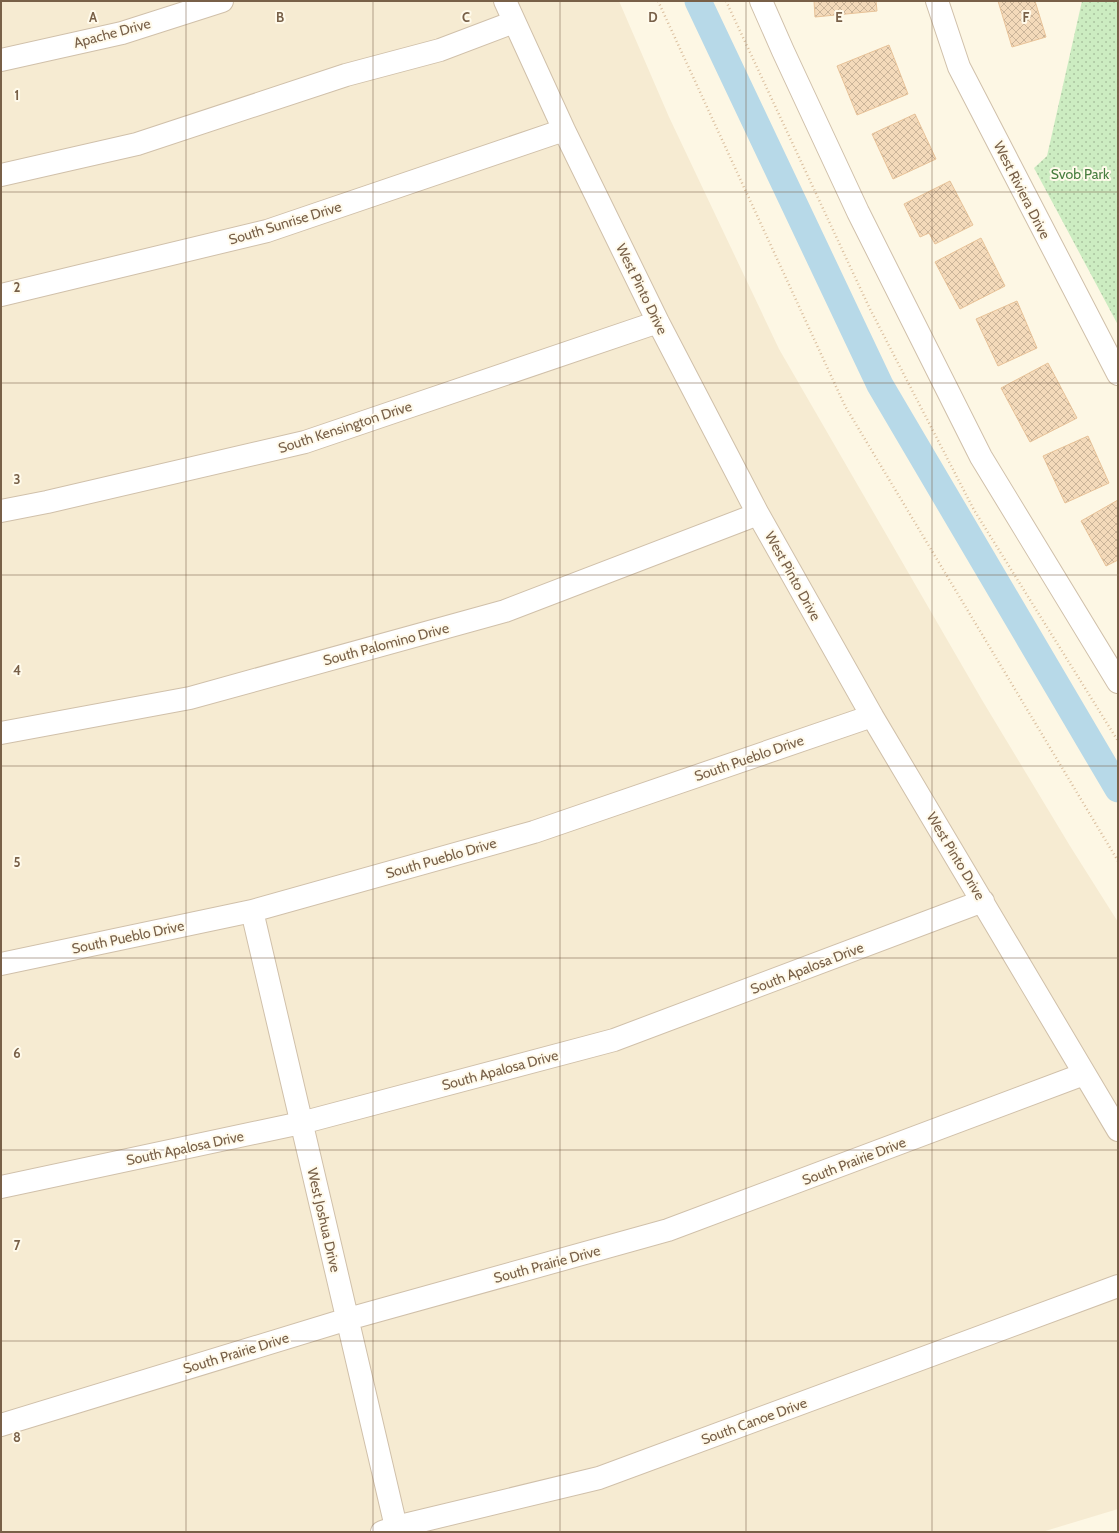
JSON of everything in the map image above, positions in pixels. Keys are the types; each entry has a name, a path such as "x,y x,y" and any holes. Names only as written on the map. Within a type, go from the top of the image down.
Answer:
{"street":[{"name":"Apache Drive","path":"1,60 122,32 222,1"},
{"name":"West Pinto Drive","path":"505,1 564,130 658,322 758,514 872,716 1118,1130"},
{"path":"761,1 858,212 981,457 1118,682"},
{"name":"West Riviera Drive","path":"937,1 959,68 1118,374"},
{"path":"1,175 137,144 346,75 440,50 514,22"},
{"name":"South Sunrise Drive","path":"1,295 267,231 564,130"},
{"name":"South Kensington Drive","path":"1,511 305,442 658,322"},
{"name":"South Palomino Drive","path":"1,733 190,698 505,611 758,514"},
{"name":"South Pueblo Drive","path":"1,964 252,912 534,832 872,716"},
{"name":"South Apalosa Drive","path":"1,1187 301,1123 614,1040 983,901"},
{"name":"West Joshua Drive","path":"252,912 348,1319 389,1530"},
{"name":"South Prairie Drive","path":"1,1425 348,1319 668,1230 1084,1074"},
{"name":"South Canoe Drive","path":"389,1530 599,1478 1118,1286"}],"path":[{"path":"658,1 845,406 1118,861"}],"shaded area":[{"path":"1,1 619,1 669,117 779,349 982,700 1070,846 1118,922 1118,1509 1042,1532 1,1532"}],"green space":[{"name":"Svob Park","path":"1082,1 1118,1 1118,325 1034,168 1047,156"}],"building":[{"path":"814,1 876,1 877,11 815,17"},
{"path":"998,1 1035,1 1046,37 1012,47"},
{"path":"889,45 908,94 857,115 837,66"},
{"path":"915,114 936,159 893,179 872,134"},
{"path":"950,181 973,225 935,244 929,233 920,237 904,204"},
{"path":"981,238 1005,286 960,309 935,262"},
{"path":"1017,301 1037,348 998,366 976,319"},
{"path":"1048,363 1077,418 1030,442 1001,388"},
{"path":"1088,436 1109,483 1065,503 1043,456"},
{"path":"1118,500 1118,560 1106,566 1081,521"}],"waterway":[{"path":"698,1 880,385 1118,789"}]}
